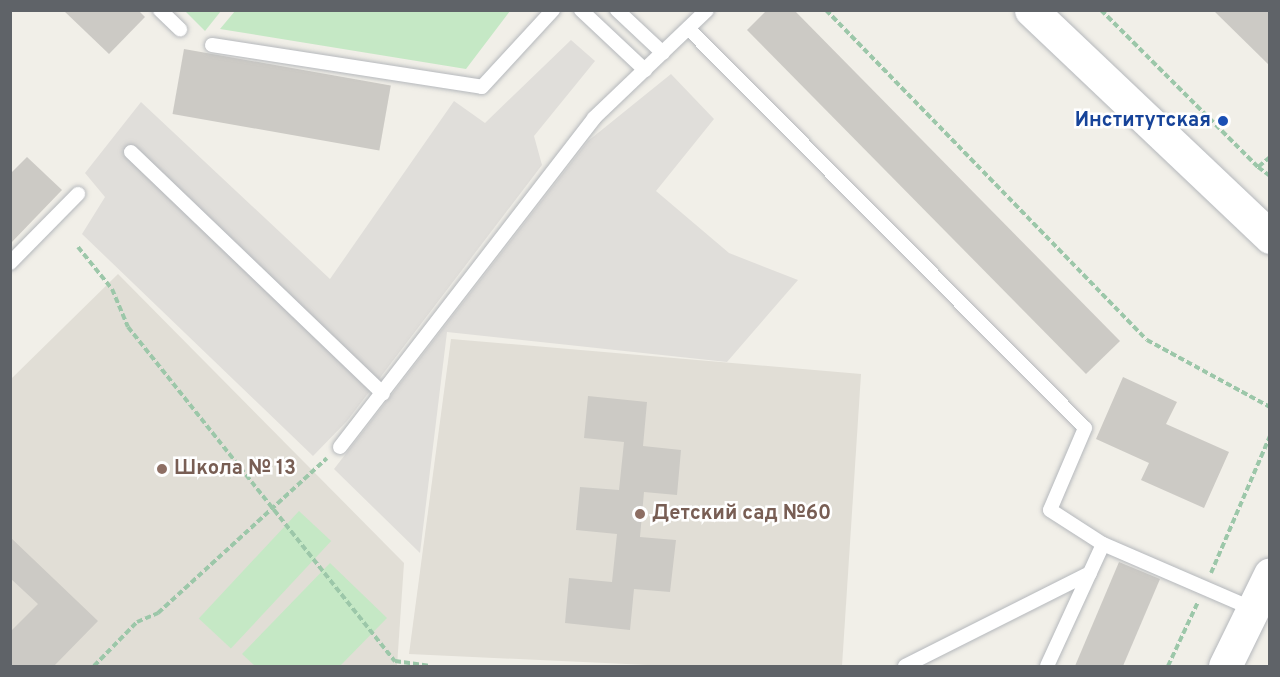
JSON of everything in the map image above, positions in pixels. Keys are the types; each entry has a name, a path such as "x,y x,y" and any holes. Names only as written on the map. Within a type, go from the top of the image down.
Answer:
{"street":[{"path":"1031,10 1269,237"},
{"path":"1225,666 1269,574"}],"lane":[{"path":"160,10 180,29"},
{"path":"212,45 482,87 553,10"},
{"path":"581,10 645,70"},
{"path":"617,10 663,53"},
{"path":"340,447 594,118 707,10"},
{"path":"689,29 1085,428 1050,510 1103,544 1253,609"},
{"path":"131,152 383,394"},
{"path":"10,263 78,194"},
{"path":"1047,666 1103,544"},
{"path":"905,666 1090,573"}],"path":[{"path":"826,10 1147,340 1269,407"},
{"path":"1101,10 1269,176"},
{"path":"1258,167 1269,157"},
{"path":"78,247 112,289 128,327 395,661 429,666"},
{"path":"1168,666 1205,588 1269,436"},
{"path":"94,666 137,622 158,613 340,447"}],"shaded area":[{"path":"571,40 595,61 534,136 542,165 347,421 313,456 82,234 105,197 85,173 141,102 330,279 454,101 485,123"},
{"path":"671,74 714,119 656,191 729,253 798,280 727,362 447,332 420,553 334,469 588,141"},
{"name":"Школа № 13","path":"118,274 404,563 397,666 11,666 11,379"},
{"name":"Детский сад №60","path":"451,339 861,374 842,666 669,666 409,654"}],"green space":[{"path":"185,11 221,11 205,31"},
{"path":"235,11 510,11 466,69 220,29"},
{"path":"299,511 331,541 231,649 199,619"},
{"path":"330,563 387,618 340,666 255,666 242,654"}],"building":[{"path":"63,10 138,10 145,17 109,54"},
{"path":"767,10 794,10 1120,341 1086,374 747,30"},
{"path":"1213,10 1270,10 1270,66"},
{"path":"184,49 391,85 379,150 173,114"},
{"path":"27,157 62,190 10,244 10,174"},
{"path":"1123,377 1177,402 1166,424 1229,452 1204,508 1141,480 1149,463 1096,439"},
{"path":"588,396 647,402 643,446 681,450 677,495 644,492 640,537 676,540 670,592 634,589 630,630 565,623 569,578 612,582 617,534 576,530 580,487 619,490 624,442 584,438"},
{"path":"10,537 98,621 54,666 10,666 10,632 38,604 10,578"},
{"path":"1119,562 1160,579 1123,666 1075,666"}],"place":[{"name":"Институтская","path":"1223,121"},
{"name":"Школа № 13","path":"162,469"},
{"name":"Детский сад №60","path":"640,514"}]}
